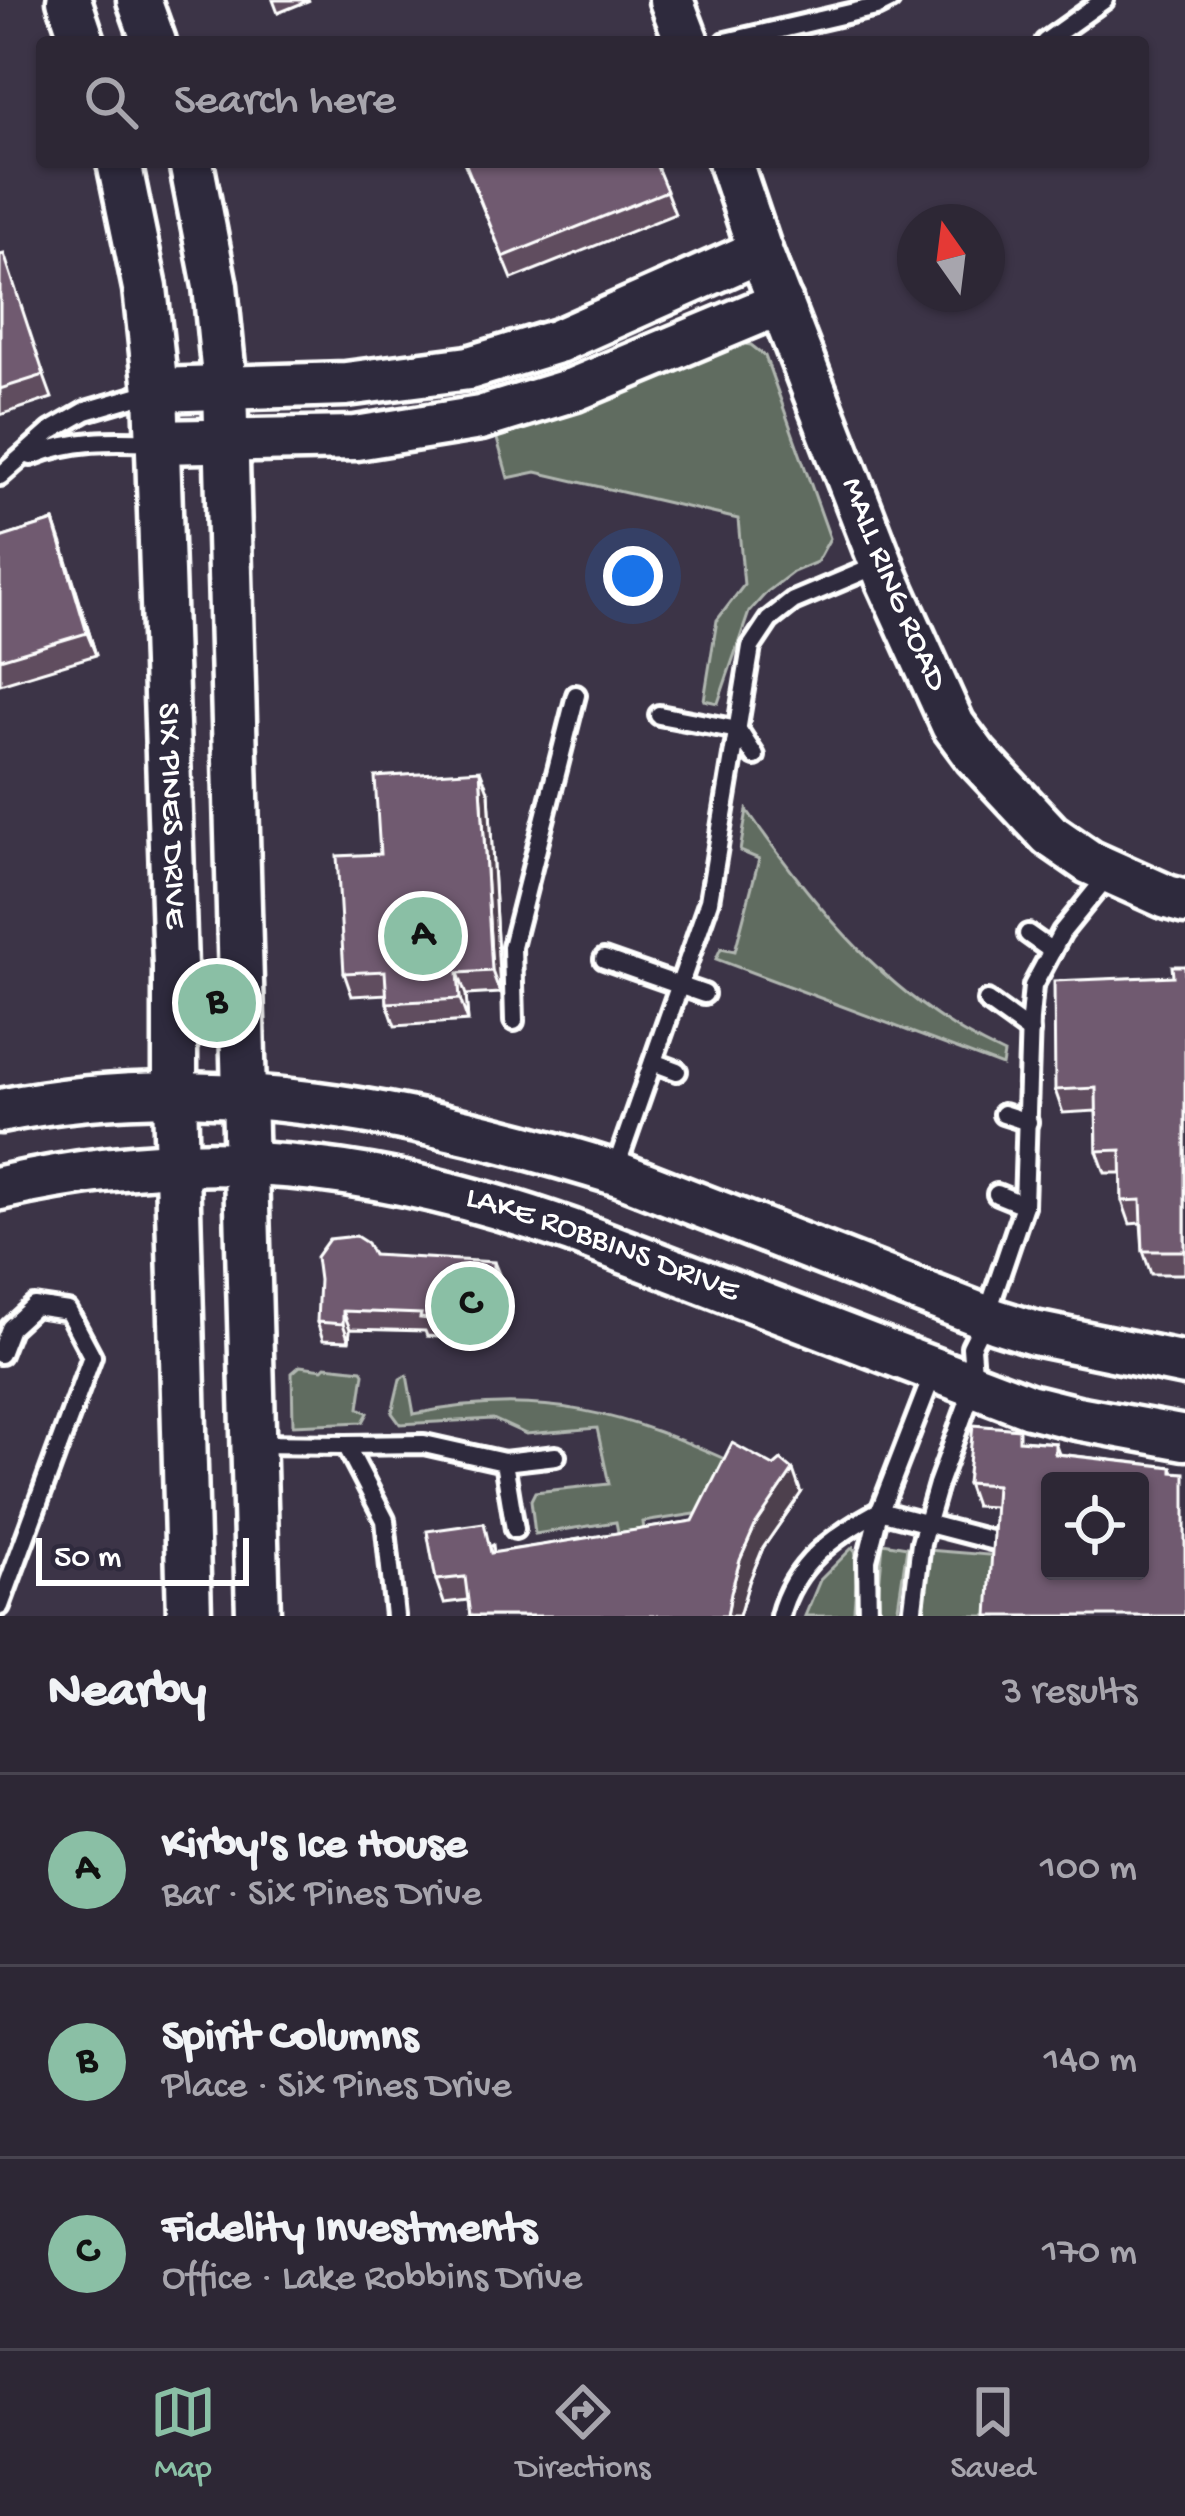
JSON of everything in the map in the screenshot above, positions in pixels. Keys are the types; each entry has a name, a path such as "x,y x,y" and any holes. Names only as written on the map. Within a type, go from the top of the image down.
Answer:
{"street":[{"path":"68,0 81,36"},
{"path":"139,0 152,36"},
{"path":"671,0 685,36"},
{"name":"SIX PINES DRIVE","path":"120,168 146,288 156,390 176,967 190,1616"},
{"name":"SIX PINES DRIVE","path":"192,168 215,286 225,387 258,1616"},
{"name":"MALL RING ROAD","path":"732,168 882,564 953,724 976,756 1050,835 1089,862 1185,902"},
{"path":"156,390 346,384 469,368 558,341 760,251"},
{"path":"157,442 356,438 480,418 575,389 781,303"},
{"name":"LAKE ROBBINS DRIVE","path":"0,1111 76,1100 246,1095 357,1108 560,1155 614,1172 977,1350 1029,1406 1185,1438"},
{"name":"LAKE ROBBINS DRIVE","path":"0,1188 109,1168 178,1163 245,1162 344,1171 503,1207 933,1370 977,1350 1034,1333 1185,1364"}],"lane":[{"path":"752,36 890,0"},
{"path":"1053,36 1104,0"},
{"path":"7,470 51,430 86,411 156,390"},
{"path":"7,470 55,446 97,440 157,442"},
{"path":"614,1172 709,901 752,647 769,620 784,620 793,602 882,564"},
{"path":"514,1021 512,947 576,695"},
{"path":"659,715 738,730 755,756"},
{"path":"912,1616 926,1523 1024,1205 1033,986 1062,932 1111,872"},
{"path":"1028,934 1052,951"},
{"path":"604,959 704,994"},
{"path":"987,1001 1030,1032"},
{"path":"653,1062 677,1071"},
{"path":"1003,1114 1028,1122"},
{"path":"997,1194 1024,1205"},
{"path":"0,1354 10,1328 34,1306 68,1311 92,1356 0,1606"},
{"path":"868,1616 867,1560 879,1511 933,1370"},
{"path":"253,1444 424,1444 504,1462 556,1456"},
{"path":"346,1445 386,1520 395,1616"},
{"path":"504,1462 515,1529"},
{"path":"780,1616 797,1576 838,1534 879,1511 1002,1543"}],"green space":[{"path":"734,342 751,345 765,356 830,538 817,562 793,572 749,612 718,703 704,700 717,620 744,585 738,519 536,472 508,478 495,432"},
{"path":"747,810 859,950 926,1008 1004,1054 1002,1066 716,959 721,948 735,951 759,859 740,851"},
{"path":"300,1366 362,1370 359,1408 368,1413 363,1422 293,1425 292,1373"},
{"path":"407,1375 414,1414 502,1404 582,1410 659,1432 740,1466 702,1544 695,1514 643,1522 647,1552 623,1556 616,1522 535,1534 531,1500 535,1492 609,1484 597,1428 526,1434 493,1419 400,1424 392,1413 400,1379"},
{"path":"883,1543 907,1547 898,1607 901,1616 879,1616 877,1609"},
{"path":"853,1547 857,1571 854,1616 805,1616 820,1580"},
{"path":"928,1550 1001,1556 997,1616 922,1616"}],"building":[{"path":"467,168 657,168 667,191 503,257"},
{"path":"4,254 44,375 0,389 0,255"},
{"path":"54,521 87,633 0,659 0,538"},
{"path":"480,770 492,971 458,973 460,999 387,1003 385,971 344,973 337,856 380,854 375,777"},
{"path":"1172,966 1185,966 1185,1251 1143,1251 1141,1200 1122,1201 1121,1150 1097,1151 1096,1088 1055,1090 1054,981 1173,976"},
{"path":"356,1236 373,1255 494,1262 493,1309 467,1307 465,1317 456,1316 455,1322 420,1318 421,1314 343,1311 343,1324 317,1322 316,1257 329,1239"},
{"path":"973,1425 1019,1429 1019,1440 1055,1443 1055,1454 1172,1467 1172,1472 1185,1473 1185,1616 988,1616 996,1485 967,1483"},
{"path":"732,1443 774,1466 781,1460 793,1470 755,1526 740,1560 727,1616 470,1616 465,1577 436,1580 427,1531 484,1523 491,1553 693,1521"}],"place":[{"name":"Kirby's Ice House","path":"423,936"},
{"name":"Spirit Columns","path":"217,1003"},
{"name":"Fidelity Investments","path":"470,1306"}]}
